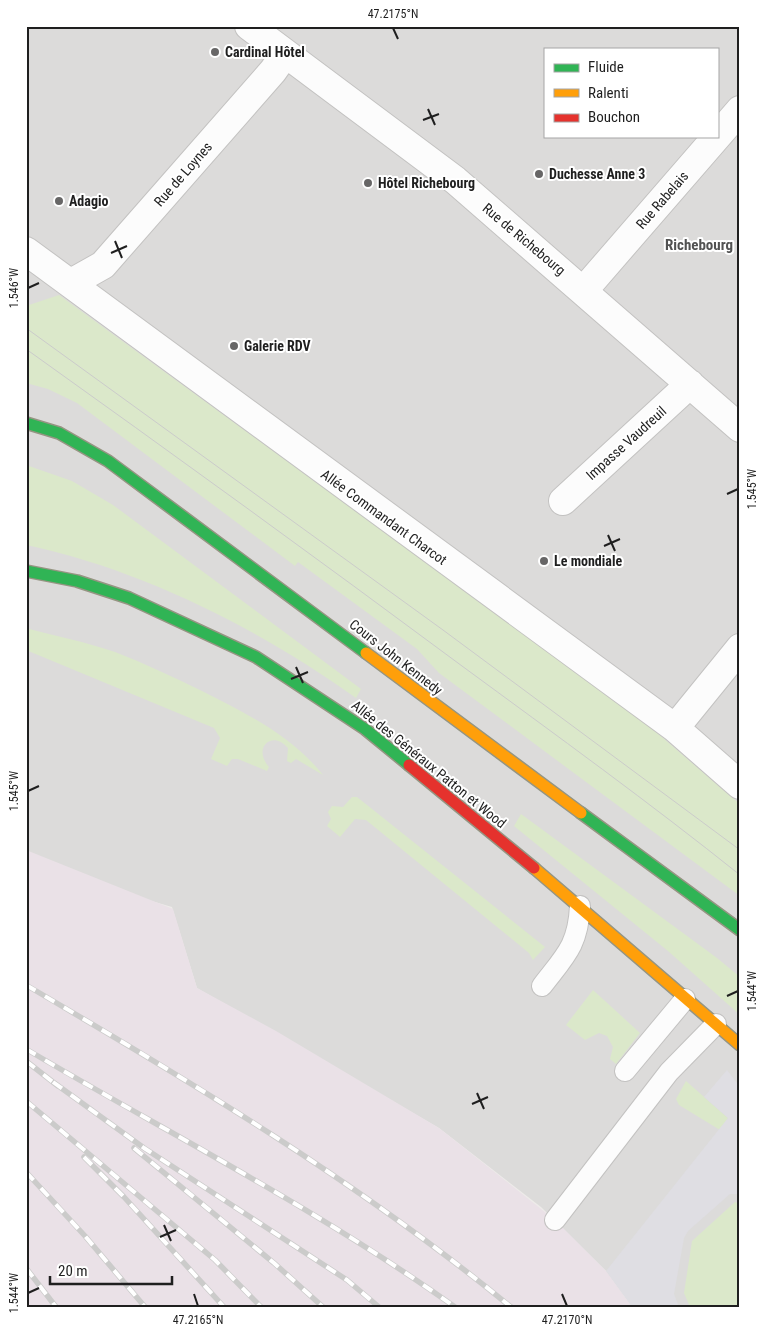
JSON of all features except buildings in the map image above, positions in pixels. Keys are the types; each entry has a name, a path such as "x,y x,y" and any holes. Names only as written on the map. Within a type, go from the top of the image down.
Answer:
{"street":[{"name":"Rue de Richebourg","path":"249,26 455,180 584,290 740,428"},
{"name":"Rue de Loynes","path":"71,283 103,265 273,72 285,54"},
{"name":"Rue Rabelais","path":"718,135 740,110"},
{"name":"Rue Rabelais","path":"584,290 716,138"},
{"name":"Allée Commandant Charcot","path":"26,252 71,283 309,462 674,728 740,785"},
{"name":"Impasse Vaudreuil","path":"563,501 690,384"},
{"name":"Cours John Kennedy","path":"26,423 46,427 71,438 108,461 335,628 402,682 740,930"},
{"name":"Allée des Généraux Patton et Wood","path":"26,571 77,581 129,598 256,657 365,729 580,906 740,1045"},
{"path":"674,728 740,648"}],"lane":[{"path":"542,986 571,948 579,929 580,906"},
{"path":"625,1071 686,999"},
{"path":"555,1220 669,1072 716,1024"}],"shaded area":[{"path":"26,26 740,26 740,1307 633,1307 606,1271 541,1207 439,1128 197,988 172,907 26,864"},
{"path":"26,850 173,909 197,988 276,1031 439,1128 555,1220 606,1271 632,1307 26,1307"},
{"path":"727,1070 740,1087 740,1194 730,1194 688,1231 684,1238 674,1294 679,1307 632,1307 606,1271 728,1118 704,1097"}],"green space":[{"path":"59,295 641,719 740,804 740,896 439,673 417,649 298,562 295,566 77,403 48,389 26,383 26,306"},
{"path":"26,465 72,481 113,505 361,689 356,698 280,648 199,605 157,586 114,570 26,545"},
{"path":"26,628 115,652 148,665 202,691 252,717 283,737 297,748 323,775 296,759 291,763 287,761 288,748 276,740 266,743 263,748 264,760 269,767 267,771 238,759 232,759 227,766 211,759 220,738 214,728 26,650"},
{"path":"352,797 357,797 545,947 533,960 529,953 366,820 355,819 340,837 327,826 331,819 328,812 332,806 343,807"},
{"path":"521,814 717,958 740,977 740,1015 668,951 514,826"},
{"path":"593,990 640,1033 616,1064 610,1059 613,1047 607,1036 599,1033 585,1040 566,1025"},
{"path":"686,1081 728,1118 720,1130 679,1105 676,1099"},
{"path":"735,1202 740,1204 740,1307 690,1307 684,1293 692,1241"}],"tram line":[{"path":"26,328 443,630 740,850"},
{"path":"26,349 300,546 568,743 740,875"}],"railway":[{"path":"26,985 151,1059 336,1177 454,1262 511,1307"},
{"path":"26,1049 297,1205 351,1238 455,1307"},
{"path":"26,1061 58,1086"},
{"path":"53,1082 144,1148 347,1280 379,1307"},
{"path":"26,1101 215,1260 261,1307"},
{"path":"134,1148 274,1263 323,1307"},
{"path":"84,1157 124,1197 224,1307"},
{"path":"26,1172 85,1236 145,1307"},
{"path":"26,1268 56,1307"}],"traffic: fast":[{"path":"26,423 59,433 108,461 366,653"},
{"path":"26,571 77,581 129,598 256,657 365,729 409,765"},
{"path":"581,813 740,930"}],"traffic: slow":[{"path":"366,653 581,813"},
{"path":"534,868 740,1045"}],"traffic: jam":[{"path":"409,765 534,868"}],"place":[{"name":"Cardinal Hôtel","path":"215,52"},
{"name":"Duchesse Anne 3","path":"539,174"},
{"name":"Hôtel Richebourg","path":"368,183"},
{"name":"Adagio","path":"59,201"},
{"name":"Galerie RDV","path":"234,346"},
{"name":"Le mondiale","path":"544,561"}],"district":[{"name":"Richebourg","path":"699,245"}]}
